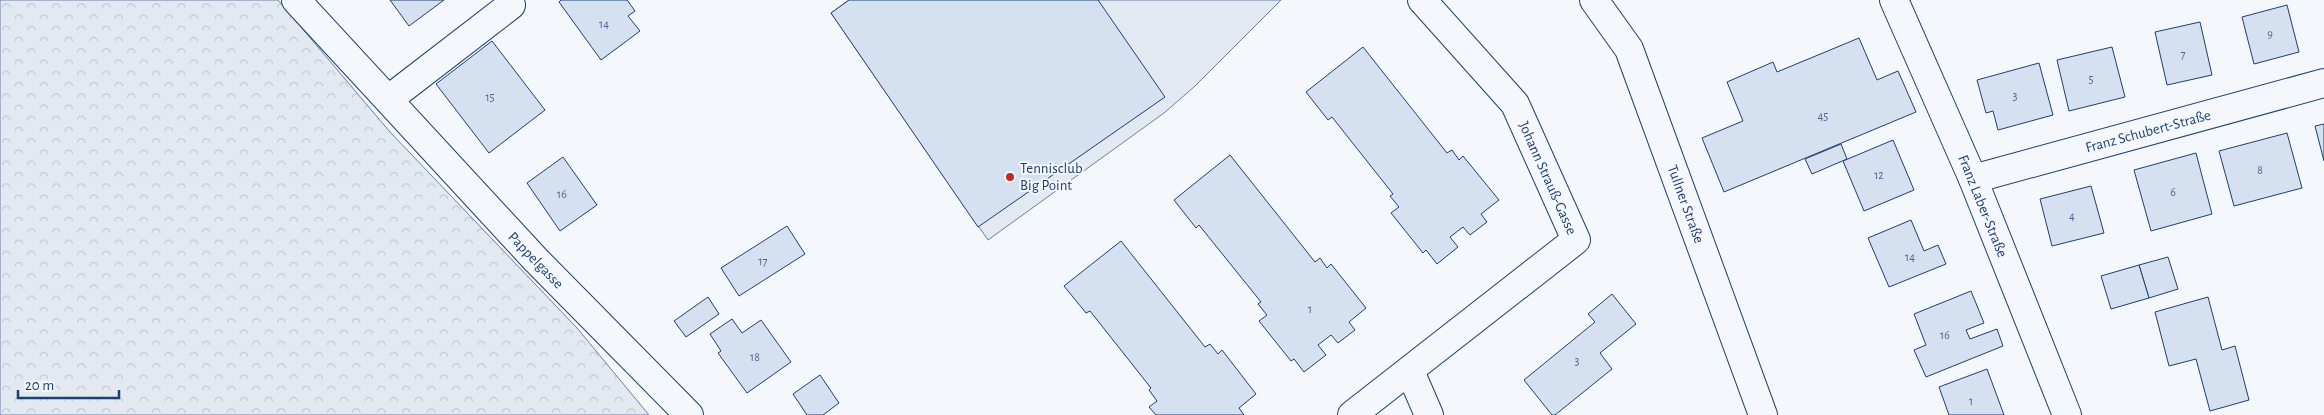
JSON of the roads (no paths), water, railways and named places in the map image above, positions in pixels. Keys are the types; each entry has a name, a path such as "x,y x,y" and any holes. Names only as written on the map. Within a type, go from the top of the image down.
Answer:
{"street":[{"name":"Pappelgasse","path":"296,0 536,260 689,415"},
{"name":"Johann Strauß-Gasse","path":"1352,415 1576,240 1515,104 1422,0"},
{"name":"Tullner Straße","path":"1594,0 1629,49 1763,415"},
{"name":"Franz Laber-Straße","path":"1894,0 1973,179 2067,415"},
{"path":"389,99 511,5"},
{"name":"Franz Schubert-Straße","path":"1973,179 2324,83"},
{"path":"1410,371 1429,415"}],"place":[{"name":"Tennisclub Big Point","path":"1010,177"}]}
